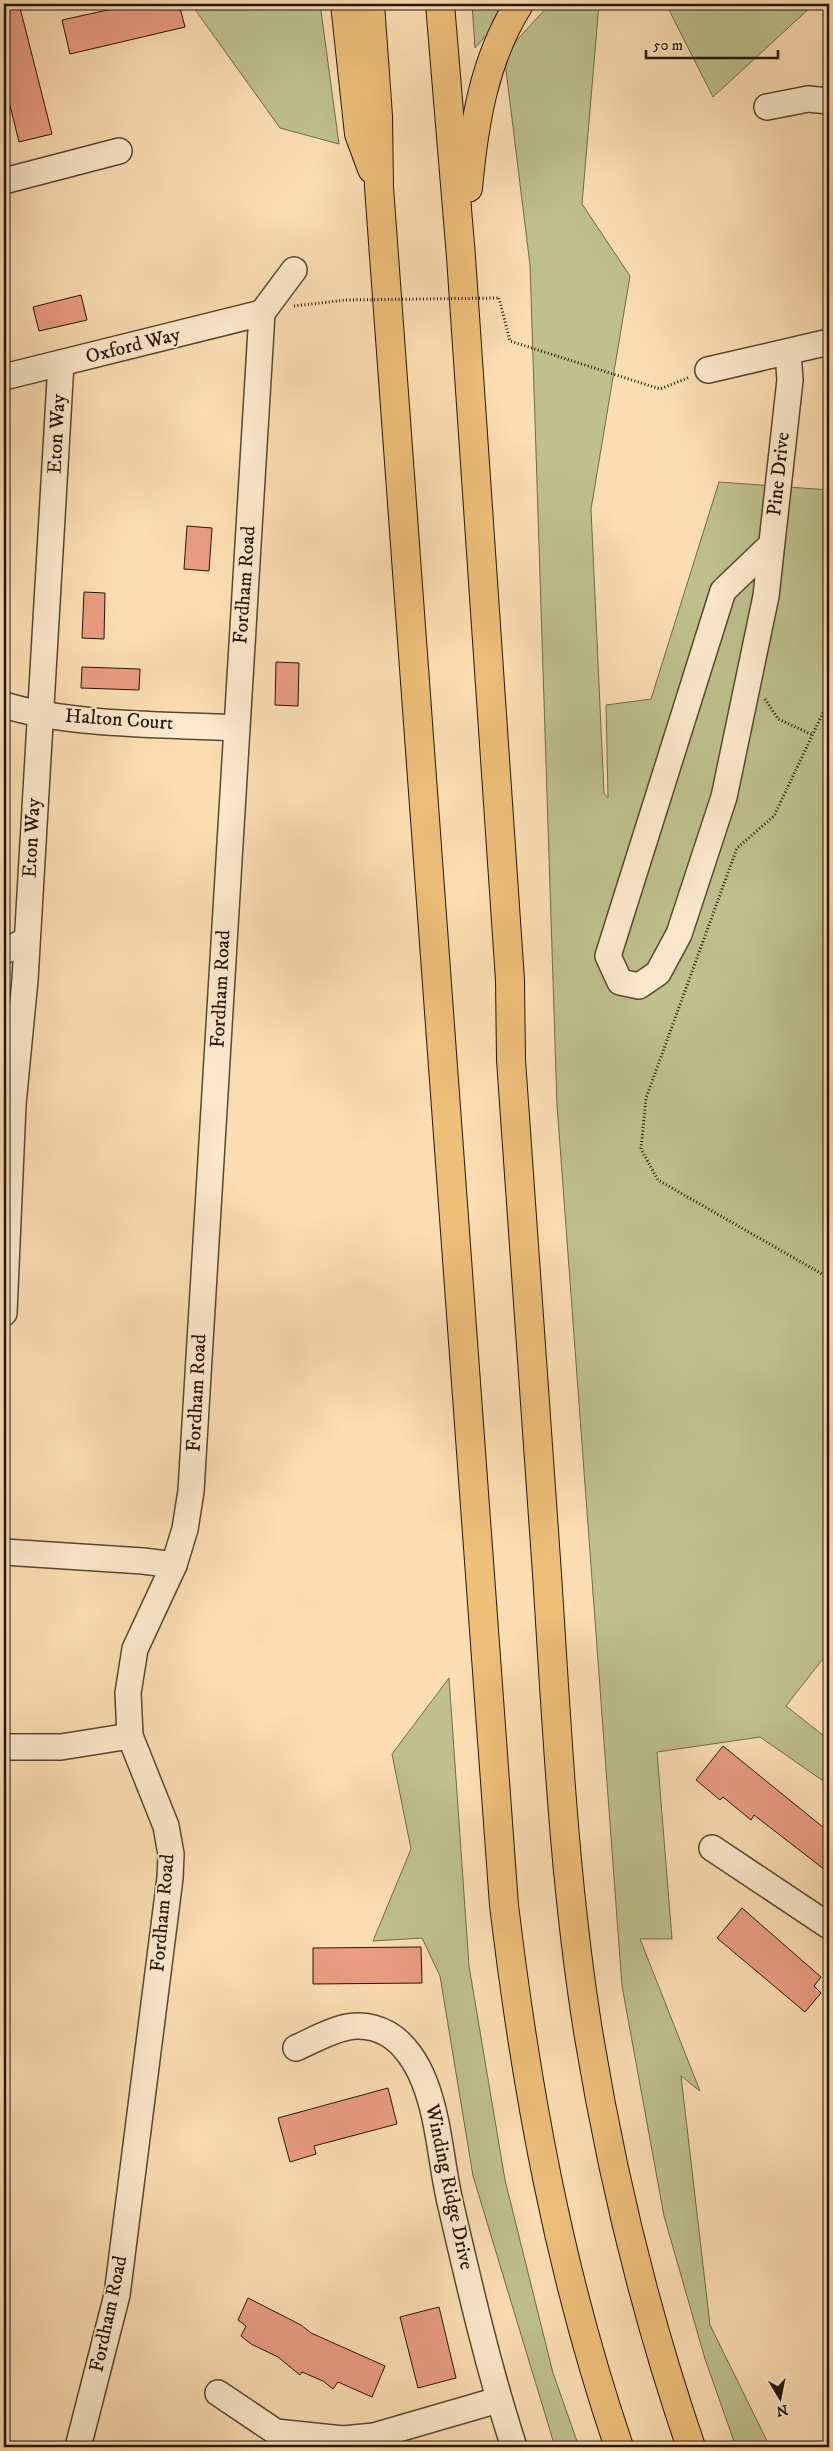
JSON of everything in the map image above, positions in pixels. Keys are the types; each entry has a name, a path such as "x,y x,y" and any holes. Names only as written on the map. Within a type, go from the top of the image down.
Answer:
{"highway":[{"path":"345,4 359,134 379,187"},
{"path":"370,4 378,116 379,187 504,1905 517,2013 548,2192 588,2347 619,2447"},
{"path":"440,4 461,257 510,980 511,1060 572,1912 589,2035 614,2174 650,2317 690,2447"},
{"path":"461,257 470,158 479,103 498,43 519,4"}],"street":[{"path":"767,107 808,99 829,101"},
{"path":"4,181 119,151"},
{"path":"262,313 294,270"},
{"name":"Oxford Way","path":"4,377 262,313"},
{"name":"Fordham Road","path":"78,2447 117,2295 170,1878 171,1854 166,1826 130,1736 128,1693 135,1649 174,1565 185,1529 191,1491 262,313"},
{"path":"708,370 829,342"},
{"name":"Pine Drive","path":"771,545 723,591 608,956 620,982 639,986 658,973 679,934 724,797 766,596 790,380 788,352"},
{"name":"Eton Way","path":"4,1313 13,1104 18,1065 26,942 61,363"},
{"name":"Halton Court","path":"4,705 40,714 70,718 236,728"},
{"path":"4,951 26,942"},
{"path":"4,1079 13,1104"},
{"path":"4,1552 143,1561 174,1565"},
{"path":"4,1747 62,1747 130,1736"},
{"path":"712,1848 829,1926"},
{"name":"Winding Ridge Drive","path":"296,2048 348,2025 372,2027 396,2039 420,2071 429,2096 450,2201 498,2400 514,2447"},
{"path":"218,2393 276,2432 343,2439 374,2436 498,2400"}],"path":[{"path":"262,313 305,304 346,300 499,298 510,342 660,389 708,370"},
{"path":"749,676 778,719 812,735"},
{"path":"829,700 774,816 737,848 646,1098 641,1149 658,1180 829,1278"}],"green space":[{"path":"191,4 320,4 339,144 280,128"},
{"path":"472,4 514,4 475,48"},
{"path":"550,4 599,4 582,204 630,276 591,509 604,793 608,798 606,705 651,699 719,482 829,490 829,1651 786,1706 829,1740 829,1785 760,1737 657,1752 672,1939 640,1939 700,2091 681,2076 710,2325 770,2447 736,2447 705,2359 664,2216 622,1986 557,1105 530,265 504,54"},
{"path":"666,4 814,4 713,97"},
{"path":"449,1678 469,1966 505,2180 553,2373 579,2447 555,2447 473,2176 440,1976 422,1938 373,1941 411,1849 392,1754"}],"building":[{"path":"4,4 19,4 52,134 19,142 4,81"},
{"path":"135,4 179,4 185,27 70,54 62,20"},
{"path":"81,295 87,320 39,331 33,307"},
{"path":"187,526 212,528 209,571 184,569"},
{"path":"84,592 105,593 104,639 82,638"},
{"path":"276,662 299,663 298,706 275,705"},
{"path":"82,667 140,669 139,690 81,688"},
{"path":"723,1746 829,1832 829,1873 754,1815 751,1820 723,1797 720,1800 696,1780"},
{"path":"742,1908 821,1977 814,1986 821,1993 805,2012 717,1938"},
{"path":"421,1947 422,1983 313,1984 313,1948"},
{"path":"388,2088 397,2124 314,2146 316,2154 290,2162 278,2118"},
{"path":"248,2298 301,2325 311,2333 385,2366 372,2397 338,2382 333,2389 323,2381 302,2372 300,2375 278,2357 251,2344 241,2336 246,2326 238,2320"},
{"path":"439,2307 456,2378 418,2388 400,2317"}]}
